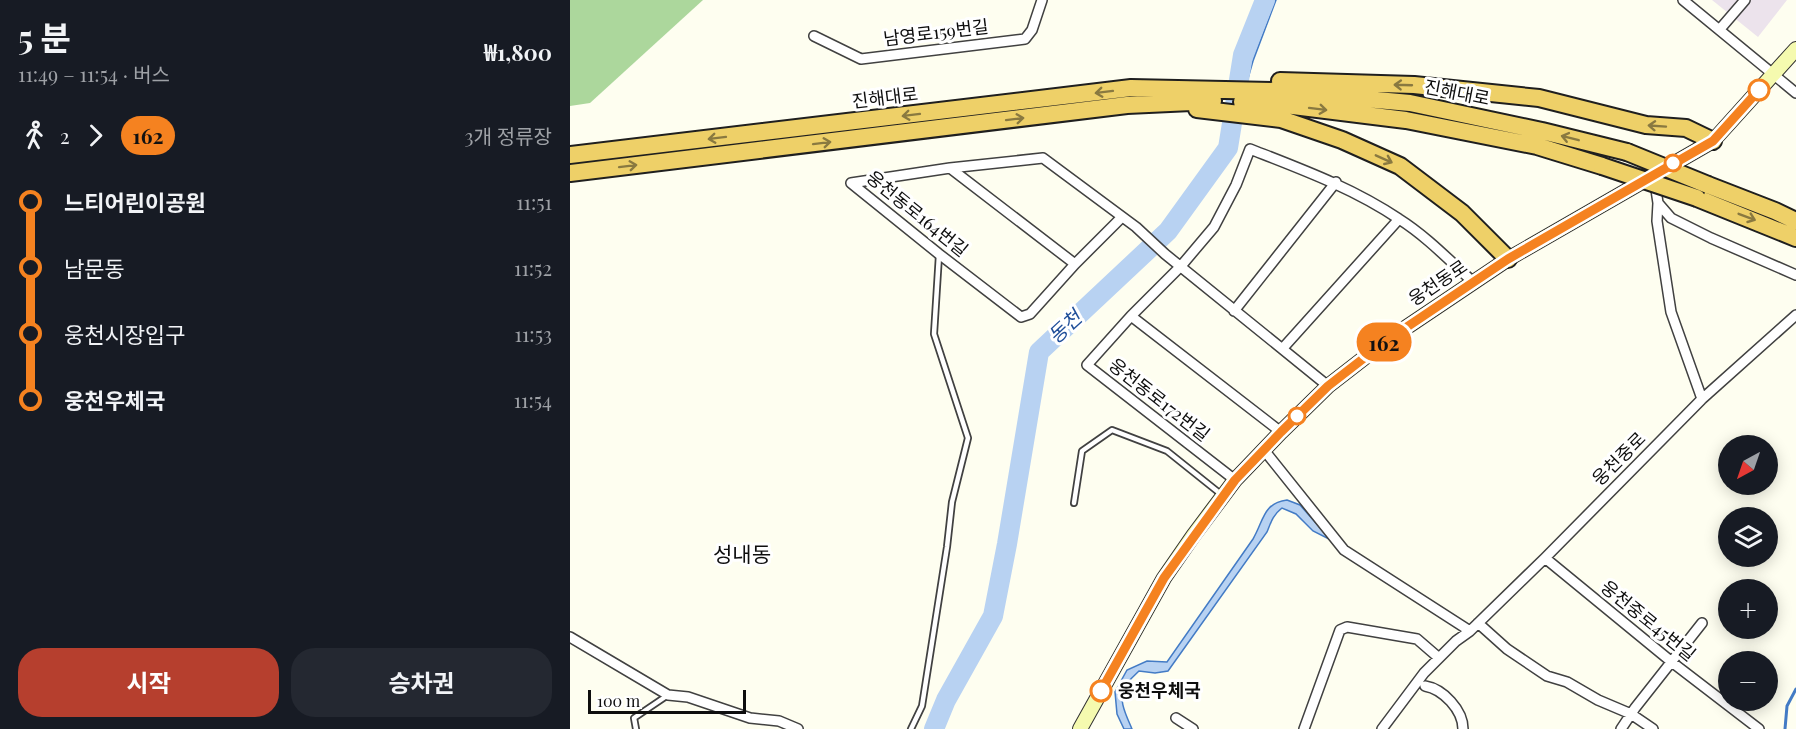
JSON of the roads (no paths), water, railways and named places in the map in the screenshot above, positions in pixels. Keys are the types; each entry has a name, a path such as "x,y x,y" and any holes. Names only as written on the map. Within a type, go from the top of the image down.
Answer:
{"highway":[{"path":"1199,95 1276,86 1414,85 1539,98 1646,125 1686,128 1713,141"},
{"name":"진해대로","path":"1276,86 1410,104 1542,130 1627,152 1703,191"},
{"name":"진해대로","path":"570,155 1131,88 1199,95"},
{"path":"1199,95 1254,109 1342,140 1400,166 1461,213 1508,259"},
{"name":"진해대로","path":"570,173 1199,95"},
{"name":"진해대로","path":"1254,109 1406,120 1537,146 1602,166 1703,191"},
{"path":"1703,191 1793,219"},
{"path":"1703,191 1796,237"}],"main road":[{"name":"웅천동로","path":"1080,729 1164,578 1235,480 1328,386 1386,341 1472,281 1713,141 1796,49"}],"street":[{"name":"남영로159번길","path":"814,36 861,59 1025,39 1032,30 1042,0"},
{"path":"1683,0 1796,93"},
{"path":"1720,29 1745,0"},
{"name":"웅천동로172번길","path":"1235,480 1087,365 1131,316 1181,266 1214,227 1236,185 1250,149 1336,182"},
{"name":"웅천동로164번길","path":"1121,218 1030,314 1021,317 851,183 950,168 1043,158 1136,227 1164,254 1181,266"},
{"path":"950,168 1075,264"},
{"path":"1653,174 1658,203 1657,221 1671,312 1702,399"},
{"path":"1234,311 1336,182 1399,219 1426,239 1472,281"},
{"path":"1658,203 1671,218 1796,275"},
{"path":"1283,348 1399,219"},
{"path":"1181,266 1328,386"},
{"name":"웅천중로","path":"1385,725 1424,673 1456,641 1470,631 1545,558 1702,399 1796,315"},
{"path":"1131,316 1281,432"},
{"path":"1264,450 1344,550 1470,631"},
{"name":"웅천중로45번길","path":"1545,558 1673,663 1759,729"},
{"path":"1478,623 1507,649 1547,675 1567,682 1598,700 1631,714 1653,729"},
{"path":"1621,729 1702,623"},
{"path":"1304,729 1340,630 1347,627 1417,639 1439,658"},
{"path":"570,637 668,695 688,697 750,718 779,722 798,729"},
{"path":"1425,686 1437,688 1455,706 1463,729"},
{"path":"1176,718 1193,729"},
{"path":"1385,725 1397,729"}],"lane":[{"path":"911,729 922,706 952,502 968,438 934,334 939,254"},
{"path":"1074,503 1082,451 1112,430 1167,451 1224,497"},
{"path":"636,729 634,718 668,695"}],"water":[{"path":"1265,0 1276,0 1253,61 1228,148 1243,55"},
{"path":"1287,500 1300,505 1331,540 1313,531 1296,514 1282,508 1168,671 1155,673 1139,671 1126,684 1122,702 1132,729 1124,729 1117,714 1115,692 1127,670 1147,661 1167,662 1253,539 1265,514 1273,505"}],"waterway":[{"name":"동천","path":"934,729 946,700 993,616 1039,352 1168,231 1228,148 1243,55 1265,0"},
{"path":"1785,729 1787,706 1796,689"}],"place":[{"name":"웅천우체국","path":"1101,691"}],"district":[{"name":"성내동","path":"742,555"}]}
